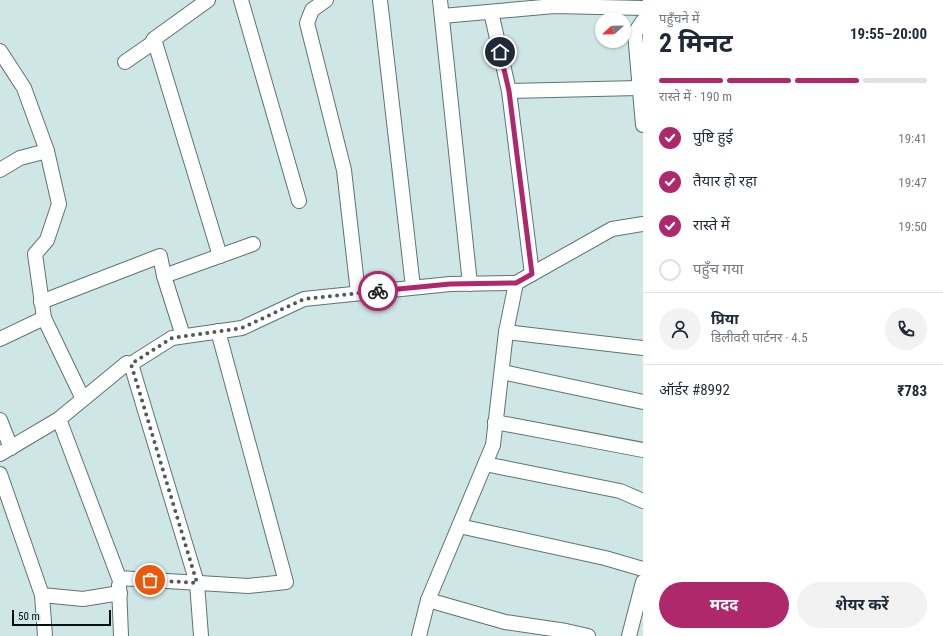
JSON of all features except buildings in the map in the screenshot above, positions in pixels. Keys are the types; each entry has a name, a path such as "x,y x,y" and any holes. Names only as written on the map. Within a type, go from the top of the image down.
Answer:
{"street":[{"path":"125,62 208,0"},
{"path":"241,0 299,201"},
{"path":"326,0 312,10 307,23 344,170 358,293"},
{"path":"380,0 413,288"},
{"path":"440,0 470,284"},
{"path":"442,16 554,6 643,8"},
{"path":"491,12 509,91 532,274"},
{"path":"643,21 635,33 643,125"},
{"path":"154,39 220,256"},
{"path":"0,51 24,88 47,151 59,204 47,240 34,254 44,318 83,399"},
{"path":"509,91 639,88"},
{"path":"0,170 20,158 47,151"},
{"path":"0,420 5,451 59,419 127,363 131,364 172,338 242,328 304,299 413,288 470,284 516,283 612,229 643,224"},
{"path":"164,276 253,244"},
{"path":"41,302 160,256 164,276 183,336"},
{"path":"420,636 428,600 493,445 506,332 516,283"},
{"path":"0,339 44,318"},
{"path":"119,578 248,586 286,582 218,331"},
{"path":"506,332 643,348"},
{"path":"131,364 197,583 201,636"},
{"path":"502,372 643,402"},
{"path":"59,419 119,578 121,636"},
{"path":"496,422 643,450"},
{"path":"485,464 620,491 643,501"},
{"path":"0,474 42,595 45,636"},
{"path":"460,526 605,558 643,570"},
{"path":"629,636 643,582"},
{"path":"42,595 83,599 120,593"},
{"path":"428,600 505,622 566,631 588,636"}],"way so far":[{"path":"150,580 197,583 131,364 172,338 242,328 304,299 378,291"}],"route":[{"path":"378,291 450,284 516,283 532,274 509,91 500,52"}]}
